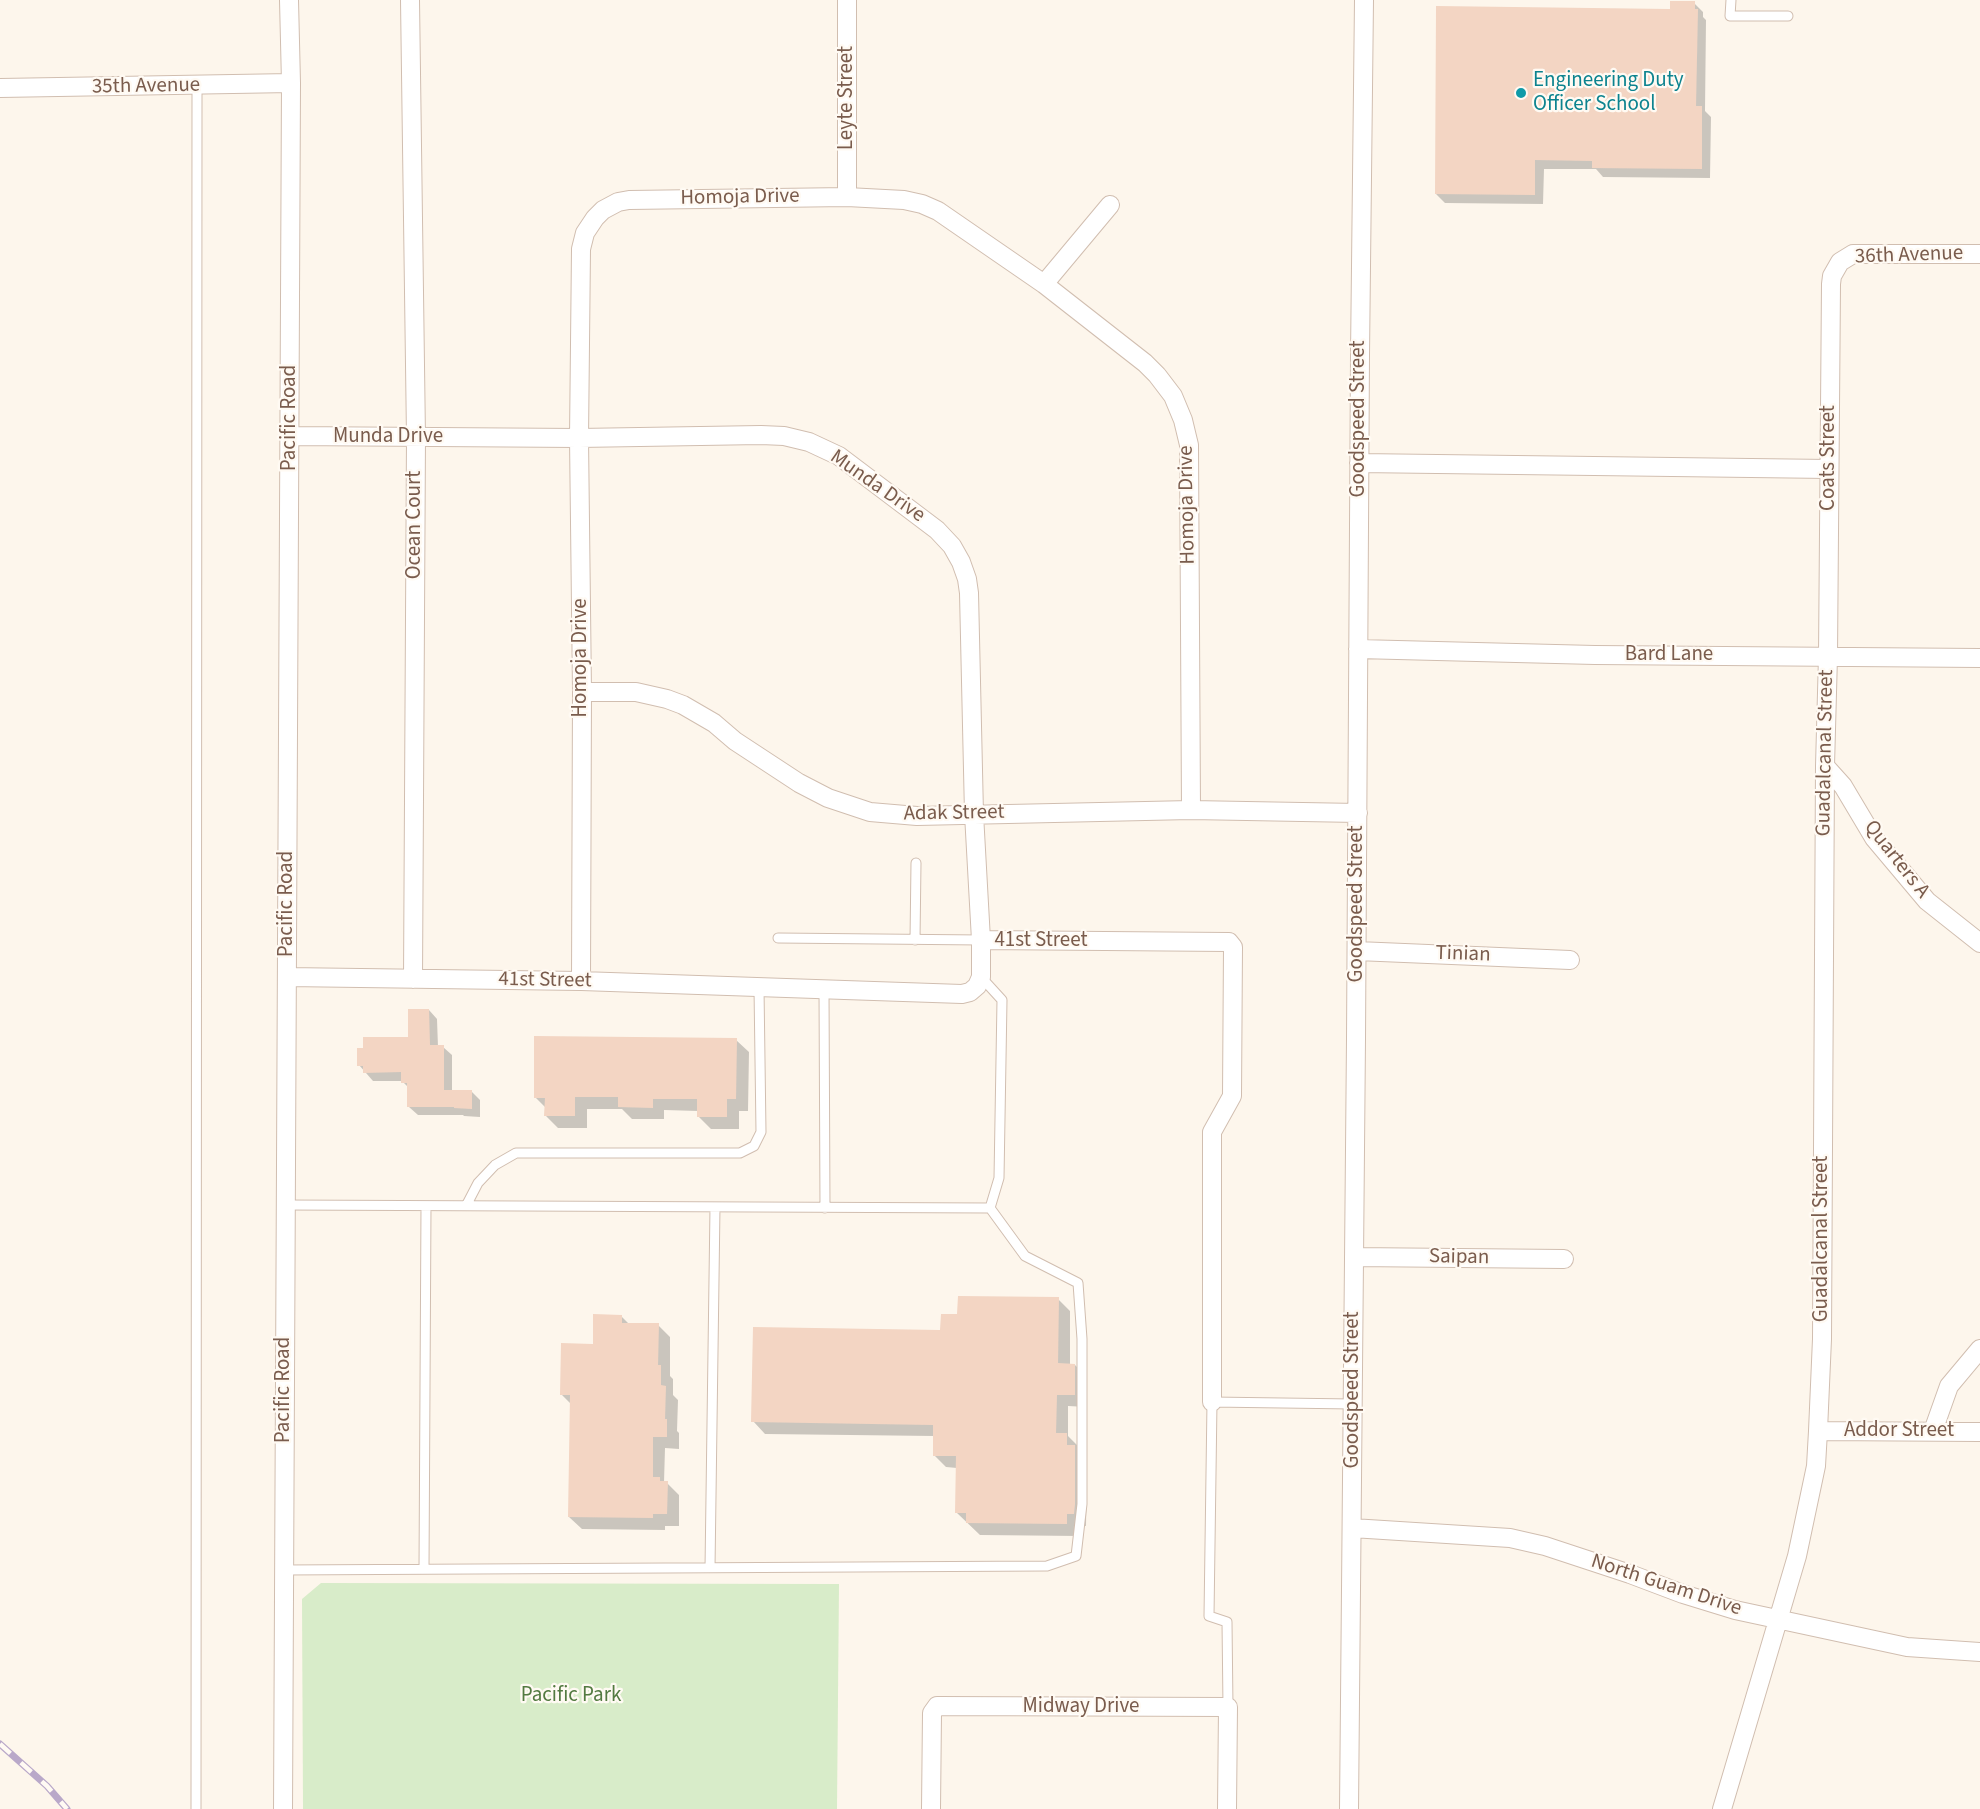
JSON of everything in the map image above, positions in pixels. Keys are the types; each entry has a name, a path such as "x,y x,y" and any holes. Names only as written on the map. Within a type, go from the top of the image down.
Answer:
{"street":[{"name":"Pacific Road","path":"283,1809 290,436 291,83 289,0"},
{"name":"Ocean Court","path":"410,0 416,437 413,979"},
{"name":"Leyte Street","path":"847,0 847,197"},
{"name":"Goodspeed Street","path":"1349,1809 1364,0"},
{"name":"35th Avenue","path":"0,88 291,83"},
{"name":"Homoja Drive","path":"581,981 582,692 579,438 581,249 585,233 594,218 618,202 847,197 904,200 922,204 939,211 1044,284 1145,363 1157,375 1173,396 1183,420 1190,457 1191,810"},
{"path":"1044,284 1110,206"},
{"name":"36th Avenue","path":"1840,262 1853,254 1980,254"},
{"name":"Coats Street","path":"1828,656 1831,284 1832,276 1840,262"},
{"name":"Munda Drive","path":"290,436 579,438 761,435 784,436 809,442 839,456 937,530 952,546 967,579 974,814 981,940"},
{"path":"1359,464 1829,469"},
{"name":"Bard Lane","path":"1358,649 1595,655 1980,658"},
{"name":"Guadalcanal Street","path":"1722,1809 1797,1556 1815,1466 1822,1339 1825,766 1828,656"},
{"name":"Adak Street","path":"582,692 636,692 683,705 714,723 735,741 798,783 849,806 893,815 1191,810 1358,813"},
{"name":"Quarters A","path":"1825,766 1843,786 1874,837 1927,901 1980,943"},
{"name":"41st Street","path":"287,977 581,981 962,994 970,992 977,986 981,977 981,940 1229,942 1233,947 1232,1096 1212,1132 1212,1402"},
{"name":"Tinian","path":"1357,951 1570,960"},
{"name":"Saipan","path":"1354,1257 1564,1259"},
{"path":"1934,1431 1949,1386 1980,1348"},
{"name":"Addor Street","path":"1818,1431 1980,1431"},
{"name":"North Guam Drive","path":"1352,1528 1510,1538 1545,1546 1735,1610 1907,1647 1980,1652"},
{"name":"Midway Drive","path":"931,1809 932,1713 937,1707 1228,1707"},
{"path":"1227,1809 1228,1707"}],"lane":[{"path":"1731,0 1730,16 1788,16"},
{"path":"196,1809 197,86"},
{"path":"915,940 916,863"},
{"path":"778,938 981,940"},
{"path":"981,977 1002,1000 999,1178 990,1208"},
{"path":"466,1206 478,1183 495,1165 516,1153 740,1153 754,1146 761,1132 759,988"},
{"path":"825,990 825,1208"},
{"path":"285,1205 990,1208"},
{"path":"424,1569 426,1206"},
{"path":"711,1568 715,1207"},
{"path":"284,1570 1047,1566 1076,1556 1082,1504 1082,1339 1078,1283 1025,1256 990,1208"},
{"path":"1228,1707 1227,1622 1209,1616 1212,1402 1353,1404"}],"green space":[{"name":"Pacific Park","path":"321,1583 839,1584 837,1809 303,1809 302,1599"}],"building":[{"name":"Engineering Duty Officer School","path":"1670,1 1695,1 1695,9 1698,9 1696,106 1702,106 1702,169 1592,168 1592,161 1535,160 1535,195 1435,194 1436,6 1670,9"},
{"path":"408,1009 429,1009 430,1045 444,1045 444,1090 472,1090 472,1109 407,1107 407,1083 401,1083 401,1072 363,1073 363,1066 357,1066 357,1048 363,1048 363,1037 408,1037"},
{"path":"534,1036 737,1038 736,1099 727,1099 727,1117 697,1117 697,1099 653,1099 653,1108 618,1107 618,1097 575,1097 575,1116 544,1116 545,1098 534,1098"},
{"path":"958,1296 1059,1297 1058,1363 1075,1364 1075,1395 1057,1395 1056,1433 1067,1433 1067,1445 1075,1445 1074,1514 1067,1514 1067,1524 966,1523 966,1513 955,1513 956,1456 933,1456 933,1425 751,1422 753,1327 940,1330 941,1314 957,1314"},
{"path":"593,1314 622,1315 622,1323 659,1323 658,1365 661,1365 661,1385 666,1386 667,1437 653,1437 653,1477 660,1477 660,1481 668,1481 667,1514 653,1514 653,1518 568,1517 570,1395 560,1395 561,1343 593,1344"}],"railway":[{"path":"0,1744 47,1786 67,1809"}],"place":[{"name":"Engineering Duty Officer School","path":"1521,93"}]}
